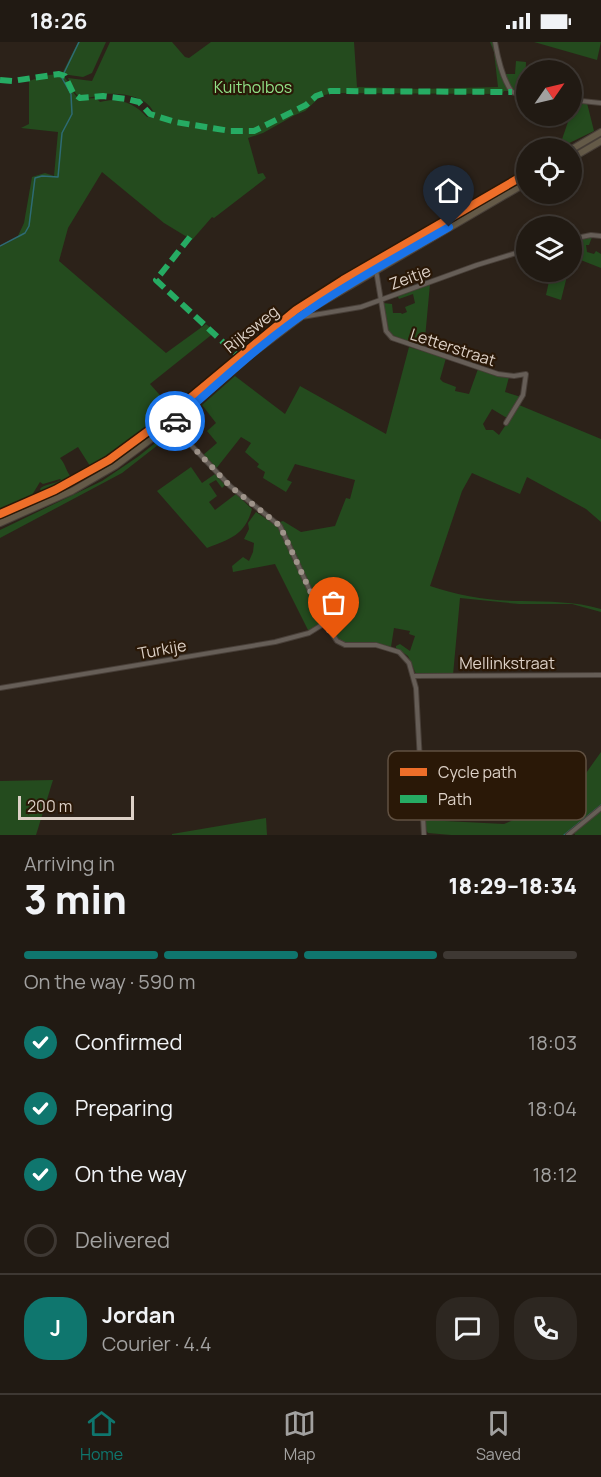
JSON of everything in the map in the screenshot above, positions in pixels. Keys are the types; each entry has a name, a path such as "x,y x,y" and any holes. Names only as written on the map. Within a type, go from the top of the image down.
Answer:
{"highway":[{"path":"582,143 601,132"},
{"path":"582,152 601,141"},
{"name":"Rijksweg","path":"0,514 93,471 166,418 262,336 310,300 516,180"},
{"name":"Rijksweg","path":"0,523 88,482 121,462 171,424 253,353 299,317 376,269 516,189"}],"street":[{"path":"495,42 499,63 508,88 516,93"},
{"path":"582,101 601,103"},
{"path":"582,237 601,236"},
{"name":"Zeitje","path":"299,317 361,307 516,253"},
{"name":"Letterstraat","path":"376,269 386,331 395,340 498,374 508,376 526,374 523,395 506,423"},
{"path":"166,418 230,486 280,526 334,639 342,645 376,645 403,654 414,676 419,751"},
{"name":"Turkije","path":"0,688 274,642 309,633 325,623"},
{"name":"Mellinkstraat","path":"414,676 601,675"},
{"path":"568,835 601,808"},
{"path":"423,820 424,835"}],"green space":[{"path":"78,42 106,42 92,73 83,77 62,74"},
{"name":"Kuitholbos","path":"110,42 172,42 185,57 189,58 211,42 354,42 357,87 420,89 498,87 494,52 490,42 493,42 509,91 504,91 502,94 332,93 321,96 305,111 263,133 248,138 258,174 263,173 266,178 214,218 212,217 192,240 164,223 102,172 68,228 59,261 166,353 206,324 215,332 150,384 166,402 156,410 160,417 90,466 78,447 60,458 71,477 41,491 40,489 44,486 61,480 43,484 40,482 32,495 0,509 0,247 17,238 24,223 32,177 45,173 54,176 58,132 21,128 29,124 29,81 48,75 62,76 80,99 96,98 100,102 114,100 126,102 147,117 150,116 153,111 149,106 132,96 106,94 84,98 77,95 73,89 68,78 92,81"},
{"path":"534,42 601,42 597,60"},
{"path":"516,61 516,91 511,89 504,74 515,74"},
{"path":"582,103 587,103 594,131 580,138 562,138 567,126 582,126"},
{"path":"592,237 589,245 586,245 587,252 594,254 596,251 601,254 601,268 582,261 582,238"},
{"path":"549,282 566,282 561,300 546,295"},
{"path":"430,284 424,349 392,336 386,325 383,303 392,304 393,313 407,312 405,307 415,303 413,294 399,299 398,297 384,300"},
{"path":"409,347 446,358 440,379 456,387 455,391 469,394 478,369 509,377 505,392 521,397 507,418 492,409 483,424 486,430 493,430 499,435 519,405 601,439 601,522 586,509 527,477 520,494 472,473 462,491 430,586 452,593 487,599 562,602 601,609 601,612 572,604 519,604 460,598 453,675 416,674 408,656 396,648 400,644 410,651 415,636 409,634 410,631 394,628 391,647 337,640 330,629 329,627 337,623 340,626 350,618 345,610 353,599 352,593 344,599 341,595 337,598 334,593 317,601 280,522 283,521 301,532 335,526 346,498 350,499 355,480 295,464 287,480 292,482 286,492 263,478 265,472 257,467 259,464 245,452 251,443 241,437 215,470 202,456 217,443 207,431 216,423 202,405 235,376 285,414 300,386 386,434"},
{"path":"169,432 177,433 172,434 122,473 0,538 0,530 102,481"},
{"path":"191,467 202,483 215,474 225,485 222,488 216,480 209,484 217,496 209,502 215,510 236,494 252,509 245,525 236,535 207,548 157,491"},
{"path":"256,512 280,528 321,620 322,623 309,632 275,564 233,572 232,566 243,557 249,561 253,552 254,543 244,539 249,529 248,523"},
{"path":"601,752 601,807 586,819 586,773"},
{"path":"53,780 36,835 0,835 0,781"},
{"path":"601,810 601,835 575,835 574,833"},
{"path":"266,818 267,835 172,835 172,834"},
{"path":"425,820 504,824 514,820 585,820 567,835 451,835 428,833"}],"waterway":[{"path":"64,73 79,42"},
{"path":"0,246 25,233 29,226 35,178 58,177 62,133 72,114 71,94 62,78"},
{"path":"586,817 601,805"},
{"path":"564,835 582,820"}],"marked path":[{"path":"0,80 12,81 59,74 65,76 73,93 80,98 103,96 127,99 139,102 150,114 175,122 230,131 254,131 306,105 316,96 330,91 512,92"},
{"path":"190,237 156,280 238,356"}],"cycle path":[{"path":"0,514 55,490 109,460 166,418 296,310 343,280 516,180"}],"way so far":[{"path":"175,421 171,424 208,464 230,486 284,531 310,592 334,639"}],"route":[{"path":"175,421 253,353 299,317 333,294 449,227"}]}
